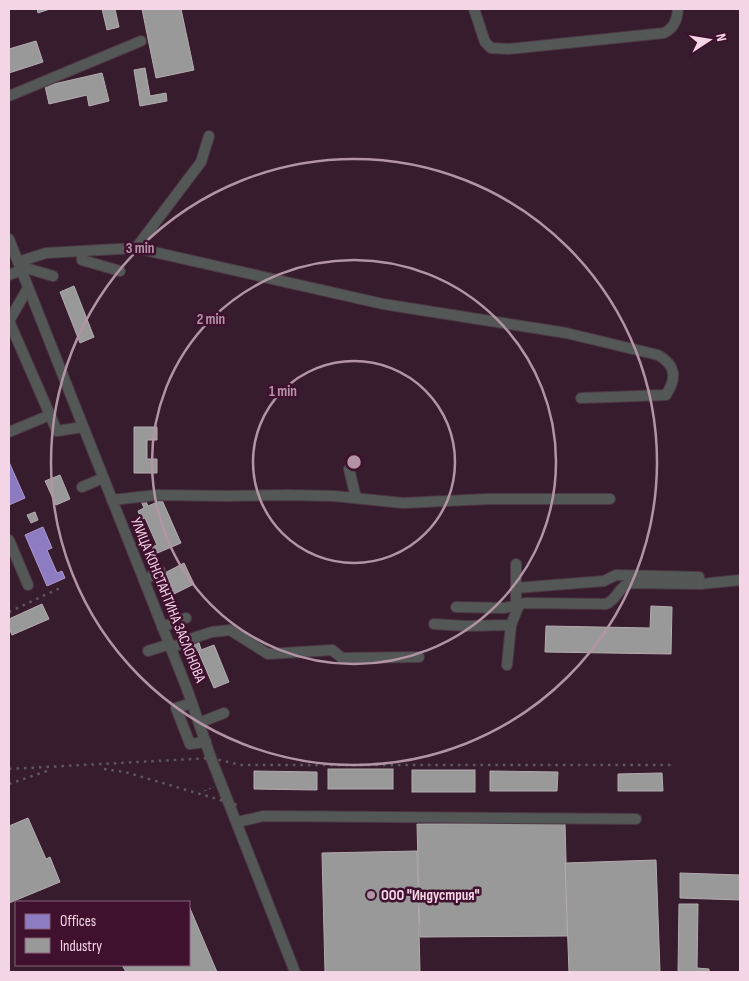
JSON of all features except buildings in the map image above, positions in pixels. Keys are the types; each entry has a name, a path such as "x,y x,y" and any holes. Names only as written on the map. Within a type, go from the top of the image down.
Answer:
{"street":[{"path":"474,9 485,42 491,48 509,49 664,33 674,25 678,9"},
{"path":"9,96 141,41"},
{"path":"136,248 201,162 209,136"},
{"name":"УЛИЦА КОНСТАНТИНА ЗАСЛОНОВА","path":"9,239 170,646 295,972"},
{"path":"9,275 19,266 46,253 136,248 383,304 566,333 658,355 668,361 674,374 673,384 666,395 581,398"},
{"path":"82,251 82,260 120,271"},
{"path":"19,266 53,276"},
{"path":"28,288 9,321 57,431 83,427"},
{"path":"9,432 50,414"},
{"path":"349,469 356,498"},
{"path":"82,486 103,478"},
{"path":"112,500 137,496 168,495 312,495 403,503 488,499 610,499"},
{"path":"9,540 28,585"},
{"path":"507,665 511,625 517,602 516,564"},
{"path":"144,580 160,572"},
{"path":"516,588 604,581 616,576 718,577 724,581"},
{"path":"456,607 504,608 517,602 606,604 612,601 623,586 630,583 701,584 740,580"},
{"path":"162,627 186,618"},
{"path":"434,624 511,625"},
{"path":"148,652 212,632 230,630 268,654 332,650 342,658 420,657"},
{"path":"192,703 176,708 190,744 206,742"},
{"path":"199,723 224,713"},
{"path":"236,822 264,816 636,819"}],"railway":[{"path":"9,612 62,587"},
{"path":"9,769 211,758 241,765 675,765"},
{"path":"104,769 125,772 241,806"},
{"path":"9,784 47,771"}],"place":[{"name":"ООО \"Индустрия\"","path":"371,895"}]}
